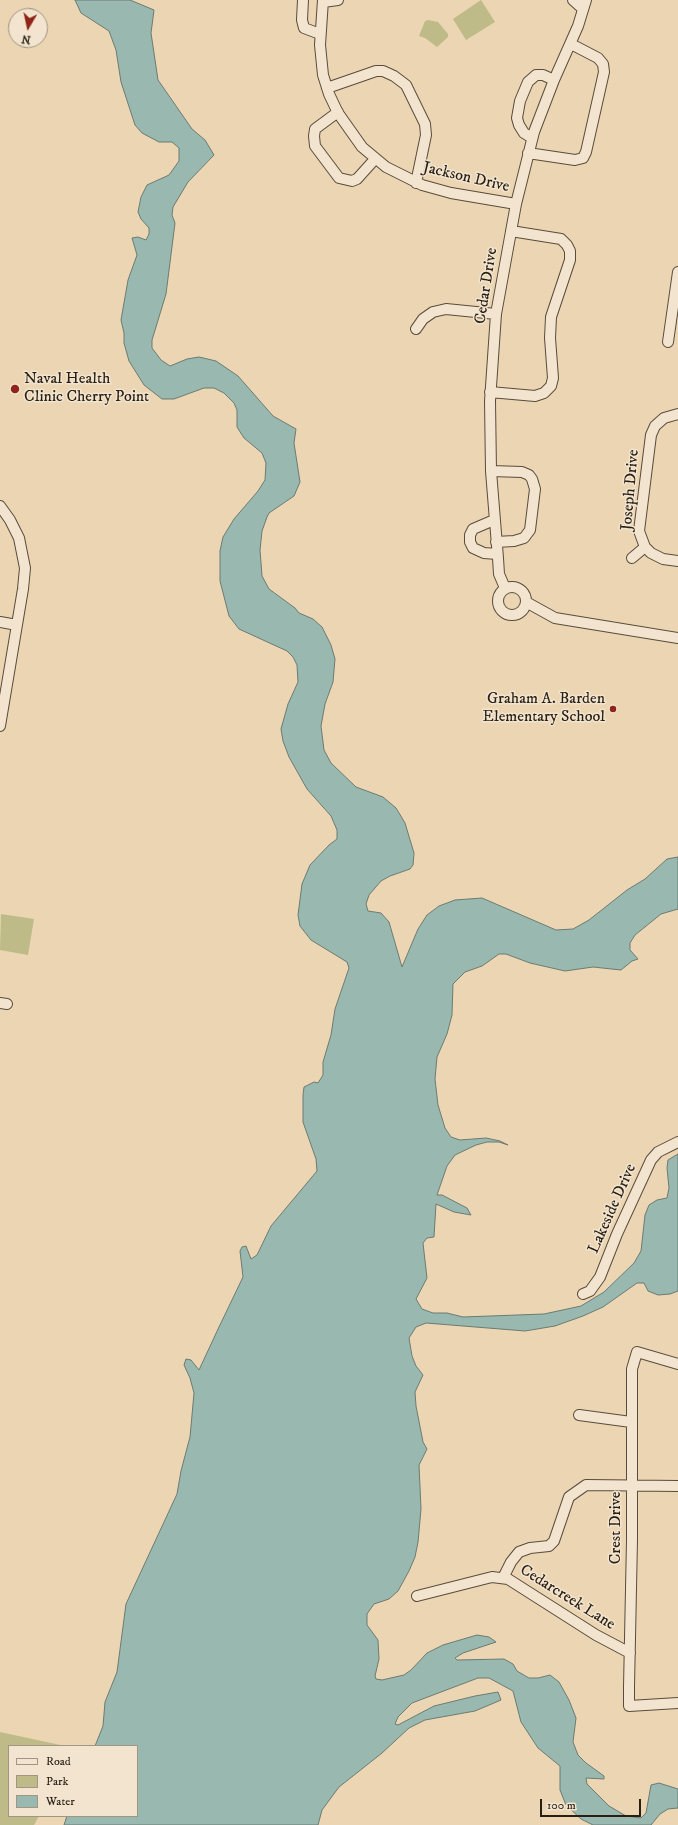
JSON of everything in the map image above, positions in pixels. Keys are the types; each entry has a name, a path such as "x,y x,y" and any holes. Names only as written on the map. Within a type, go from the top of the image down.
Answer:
{"street":[{"path":"303,0 302,20 304,28 320,34"},
{"path":"323,1 338,0"},
{"path":"573,0 584,5"},
{"name":"Jackson Drive","path":"323,1 320,34 321,64 327,88 338,112 356,139 375,159 394,172 416,183 451,193 516,204"},
{"name":"Cedar Drive","path":"505,588 500,574 497,554 491,471 490,392 496,314 516,204 532,138 554,80 571,44 584,5"},
{"path":"528,153 575,160 583,158 586,152 604,72 603,64 598,58 571,44"},
{"path":"327,88 376,71 383,71 406,84 425,124 426,136 416,183"},
{"path":"532,138 524,133 519,125 517,118 520,100 528,82 536,75 543,75 554,80"},
{"path":"338,112 315,129 314,136 315,146 339,178 352,181 357,179 375,159"},
{"path":"490,392 535,396 544,393 551,386 551,317 570,260 570,252 567,245 561,239 511,231"},
{"path":"668,342 678,272"},
{"path":"416,329 423,319 433,312 446,309 496,314"},
{"name":"Joseph Drive","path":"678,414 664,418 655,426 651,436 639,531 645,548 663,559 678,561"},
{"path":"491,471 522,472 529,475 535,489 530,530 524,538 514,541 496,542"},
{"path":"0,506 15,529 24,558 24,584 0,726"},
{"path":"494,520 473,529 470,535 470,542 472,548 484,553 497,554"},
{"path":"632,558 645,548"},
{"path":"513,586 525,594 526,602 524,608 518,614 513,615 504,613 498,606 500,592 505,588 513,586"},
{"path":"526,602 555,618 678,638"},
{"path":"0,622 16,625"},
{"name":"Lakeside Drive","path":"583,1294 590,1291 600,1277 617,1234 651,1160 658,1152 678,1142"},
{"name":"Crest Drive","path":"678,1364 637,1352 632,1369 629,1706 678,1703"},
{"path":"579,1415 631,1422"},
{"path":"503,1578 511,1562 519,1552 530,1548 548,1546 554,1541 568,1497 586,1485 678,1486"},
{"name":"Cedarcreek Lane","path":"417,1596 492,1577 508,1578 596,1634 630,1653"}],"green space":[{"path":"481,0 495,22 466,40 453,19"},
{"path":"428,20 438,22 448,34 448,37 437,47 425,38 419,36 425,21"},
{"path":"1,914 34,919 28,955 0,950"},
{"path":"0,1732 60,1745 8,1745 8,1817 38,1817 34,1825 0,1825"}],"water":[{"path":"75,0 130,0 154,10 151,33 158,80 192,129 205,140 214,155 188,182 173,207 172,215 175,223 166,294 152,340 152,348 161,360 170,366 187,359 199,357 216,361 238,376 273,416 296,429 294,443 300,482 294,496 269,513 267,517 262,531 260,550 262,576 269,589 295,608 299,613 313,619 322,627 331,645 335,659 333,682 325,704 321,726 324,750 331,763 356,787 383,797 396,808 405,823 414,853 413,865 410,869 381,881 369,895 366,904 368,911 381,913 389,922 402,967 418,929 427,915 439,906 455,900 482,898 556,930 573,929 589,920 627,890 645,879 667,859 678,857 678,909 661,914 635,935 630,943 630,950 638,959 632,961 621,970 593,967 565,971 530,963 506,954 499,954 482,966 465,972 453,984 452,1015 447,1034 437,1057 435,1079 438,1105 445,1128 451,1137 460,1140 486,1138 500,1141 508,1145 499,1142 487,1142 476,1145 455,1155 447,1166 437,1195 442,1195 467,1208 471,1215 454,1212 436,1204 434,1237 427,1238 423,1243 427,1278 416,1299 422,1309 433,1313 447,1313 463,1317 544,1314 581,1306 604,1292 634,1263 641,1251 645,1215 649,1205 657,1200 667,1198 669,1188 667,1168 668,1160 678,1154 678,1291 670,1294 658,1295 648,1291 644,1283 637,1283 603,1307 583,1316 555,1326 525,1331 426,1323 416,1327 409,1338 412,1356 416,1366 423,1375 415,1392 416,1406 423,1442 427,1449 419,1465 421,1509 418,1542 415,1557 398,1591 389,1599 374,1604 367,1614 367,1625 378,1640 379,1659 375,1676 376,1679 382,1680 404,1675 411,1670 427,1653 443,1645 477,1635 489,1637 496,1642 463,1653 455,1658 457,1660 504,1659 513,1664 517,1671 529,1678 538,1678 550,1675 559,1682 569,1700 576,1718 573,1742 578,1755 604,1776 604,1779 586,1778 587,1784 609,1806 626,1816 641,1818 646,1813 651,1785 659,1783 678,1789 678,1808 668,1809 660,1814 651,1825 593,1825 581,1819 566,1805 560,1790 560,1766 538,1748 521,1722 513,1691 489,1678 478,1678 412,1703 398,1717 395,1724 398,1725 434,1706 475,1696 498,1692 501,1700 475,1711 425,1720 409,1728 382,1753 339,1787 322,1810 318,1825 64,1825 67,1817 138,1817 138,1745 95,1745 103,1726 105,1702 117,1672 126,1604 177,1494 181,1471 190,1437 194,1393 190,1378 184,1365 186,1359 191,1360 199,1370 243,1277 240,1251 242,1247 246,1246 251,1259 257,1255 271,1226 317,1171 316,1159 303,1122 304,1087 314,1082 318,1083 323,1075 323,1062 331,1035 335,1009 349,968 347,962 311,940 300,926 298,915 302,884 310,865 329,845 337,839 337,830 331,816 307,789 289,757 283,741 281,729 288,704 298,682 297,665 293,657 287,651 239,629 229,616 220,581 220,551 223,537 234,519 258,491 265,480 266,463 262,453 244,438 237,427 237,410 234,403 224,393 214,388 204,388 174,399 162,399 144,385 129,361 124,343 124,333 121,320 128,280 137,255 132,238 138,237 146,240 149,234 149,228 141,219 138,212 141,197 147,185 169,175 179,161 179,148 172,142 159,142 142,133 135,125 121,82 116,50 109,31 81,13"}],"place":[{"name":"Naval Health Clinic Cherry Point","path":"15,389"},
{"name":"Graham A. Barden Elementary School","path":"613,709"}]}
